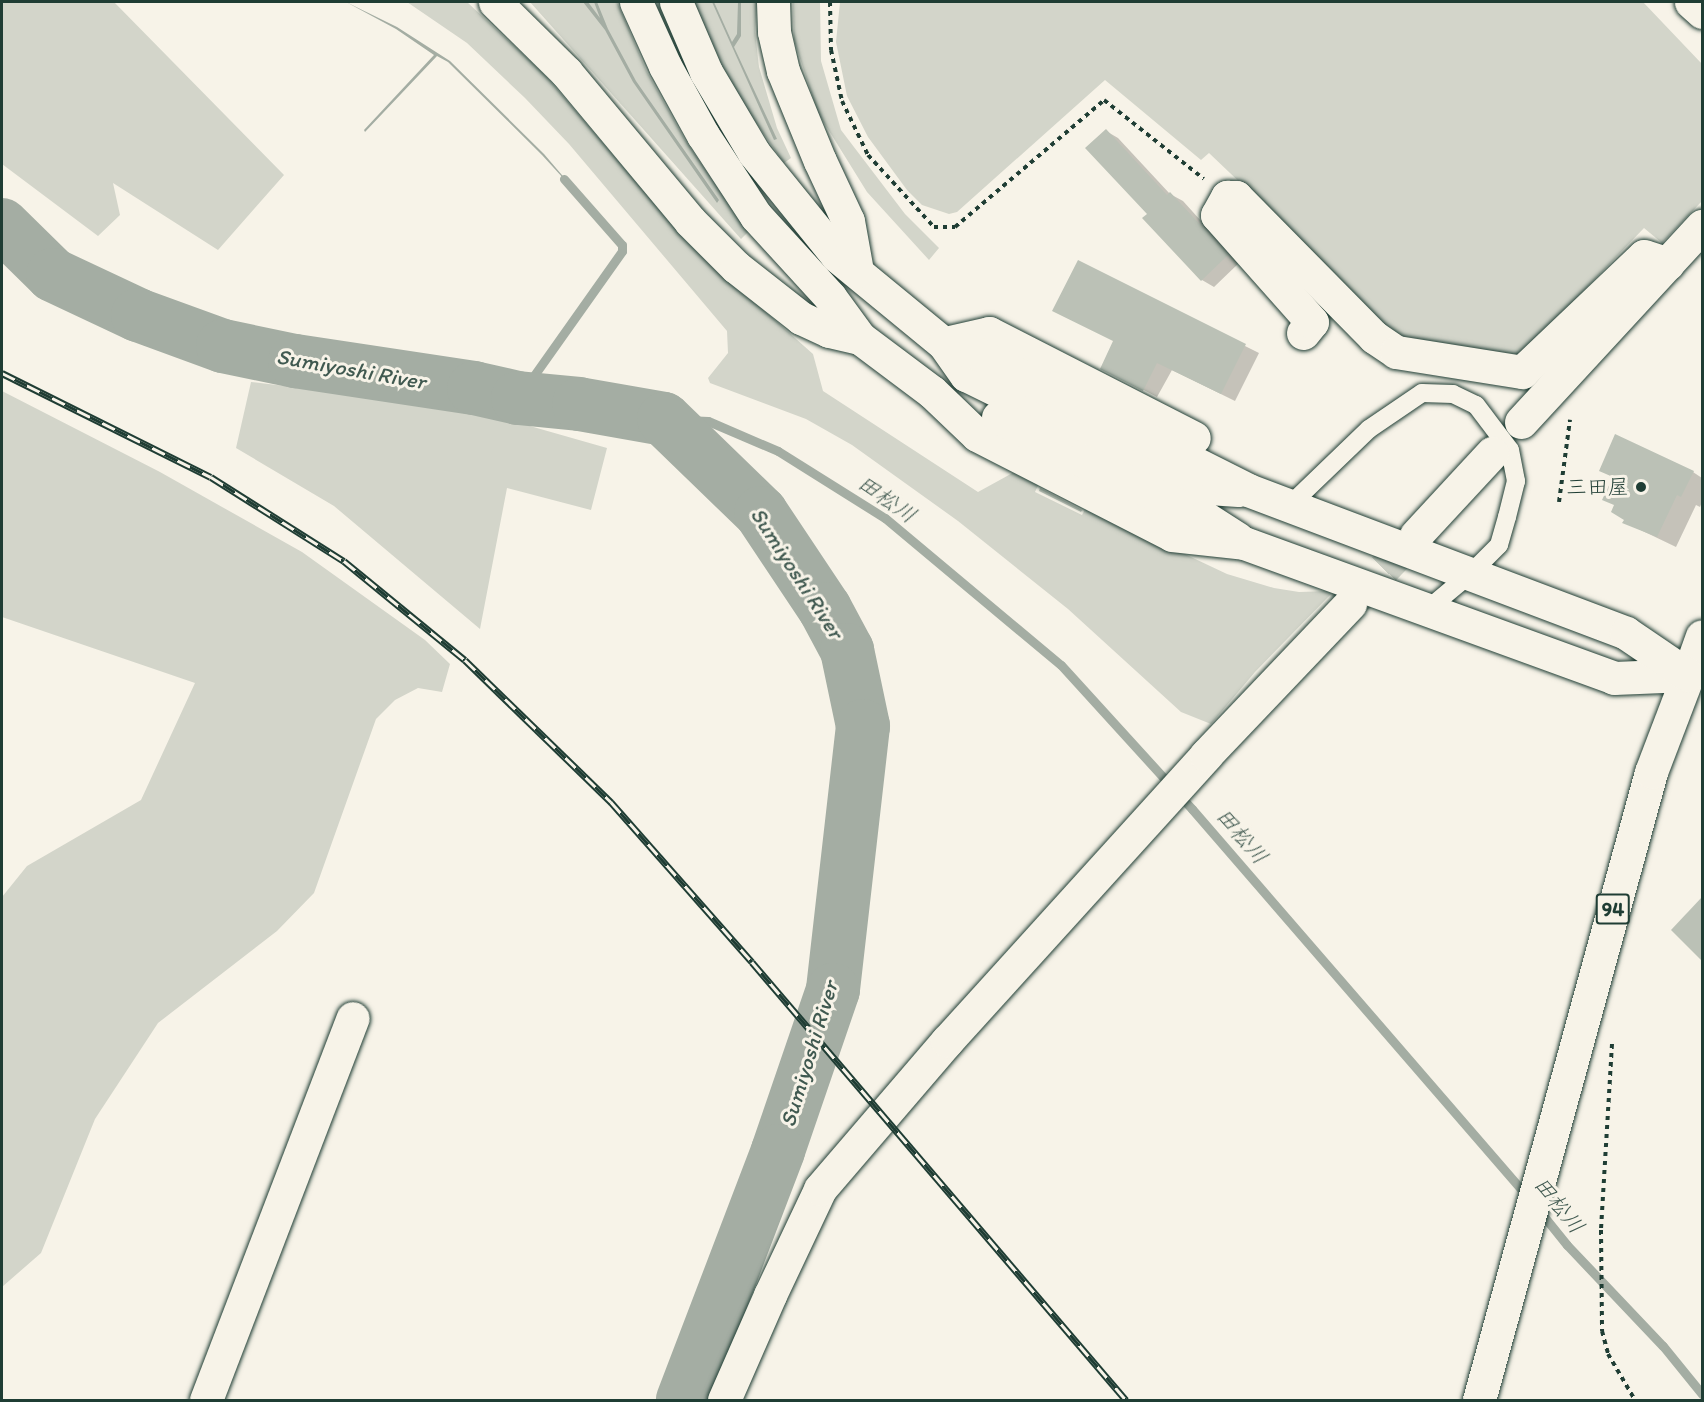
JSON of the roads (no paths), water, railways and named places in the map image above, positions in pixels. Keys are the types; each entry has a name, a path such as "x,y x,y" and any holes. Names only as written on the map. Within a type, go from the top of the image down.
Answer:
{"main road":[{"path":"495,2 566,72 682,212 736,267 801,318 829,332 860,338"},
{"path":"636,2 665,66 703,135 756,216 830,297 860,338 932,392 977,435 1172,535 1244,543 1614,678 1688,675"},
{"path":"676,2 706,72 754,153 837,256 944,344 976,353 1248,490 1626,633 1688,675"},
{"path":"773,2 774,32 783,72 848,221 857,271"},
{"path":"1691,2 1702,12"},
{"path":"1303,333 1312,322 1217,215 1227,197 1236,196 1374,337 1396,352 1522,372 1644,256 1668,264"},
{"path":"1521,422 1702,226"},
{"path":"1416,535 1492,453"},
{"path":"724,1401 770,1294 820,1189 947,1041 1146,821 1350,604"},
{"path":"1688,675 1702,636"},
{"name":"94","path":"1479,1401 1651,772 1688,675"},
{"path":"207,1401 353,1018"}],"lane":[{"path":"1289,506 1369,429 1422,393 1452,394 1476,405 1489,419 1510,450 1516,481 1499,545 1470,574 1427,610"}],"waterway":[{"path":"518,398 622,251 622,245 564,179"},
{"name":"Sumiyoshi River","path":"2,225 53,275 138,315 223,346 295,361 474,388 518,398 579,404 664,419 761,513 825,609 847,650 863,726 833,990 778,1151 683,1400"},
{"name":"田松川","path":"664,419 708,421 778,451 885,518 1061,665 1192,809 1527,1196"},
{"name":"田松川","path":"1538,1209 1567,1245 1663,1346 1702,1394"}],"tunnel":[{"path":"1350,604 1416,535"}],"railway":[{"path":"2,373 211,477 344,561 465,660 611,802 752,962 1126,1400"}],"place":[{"name":"三田屋","path":"1641,487"}]}
